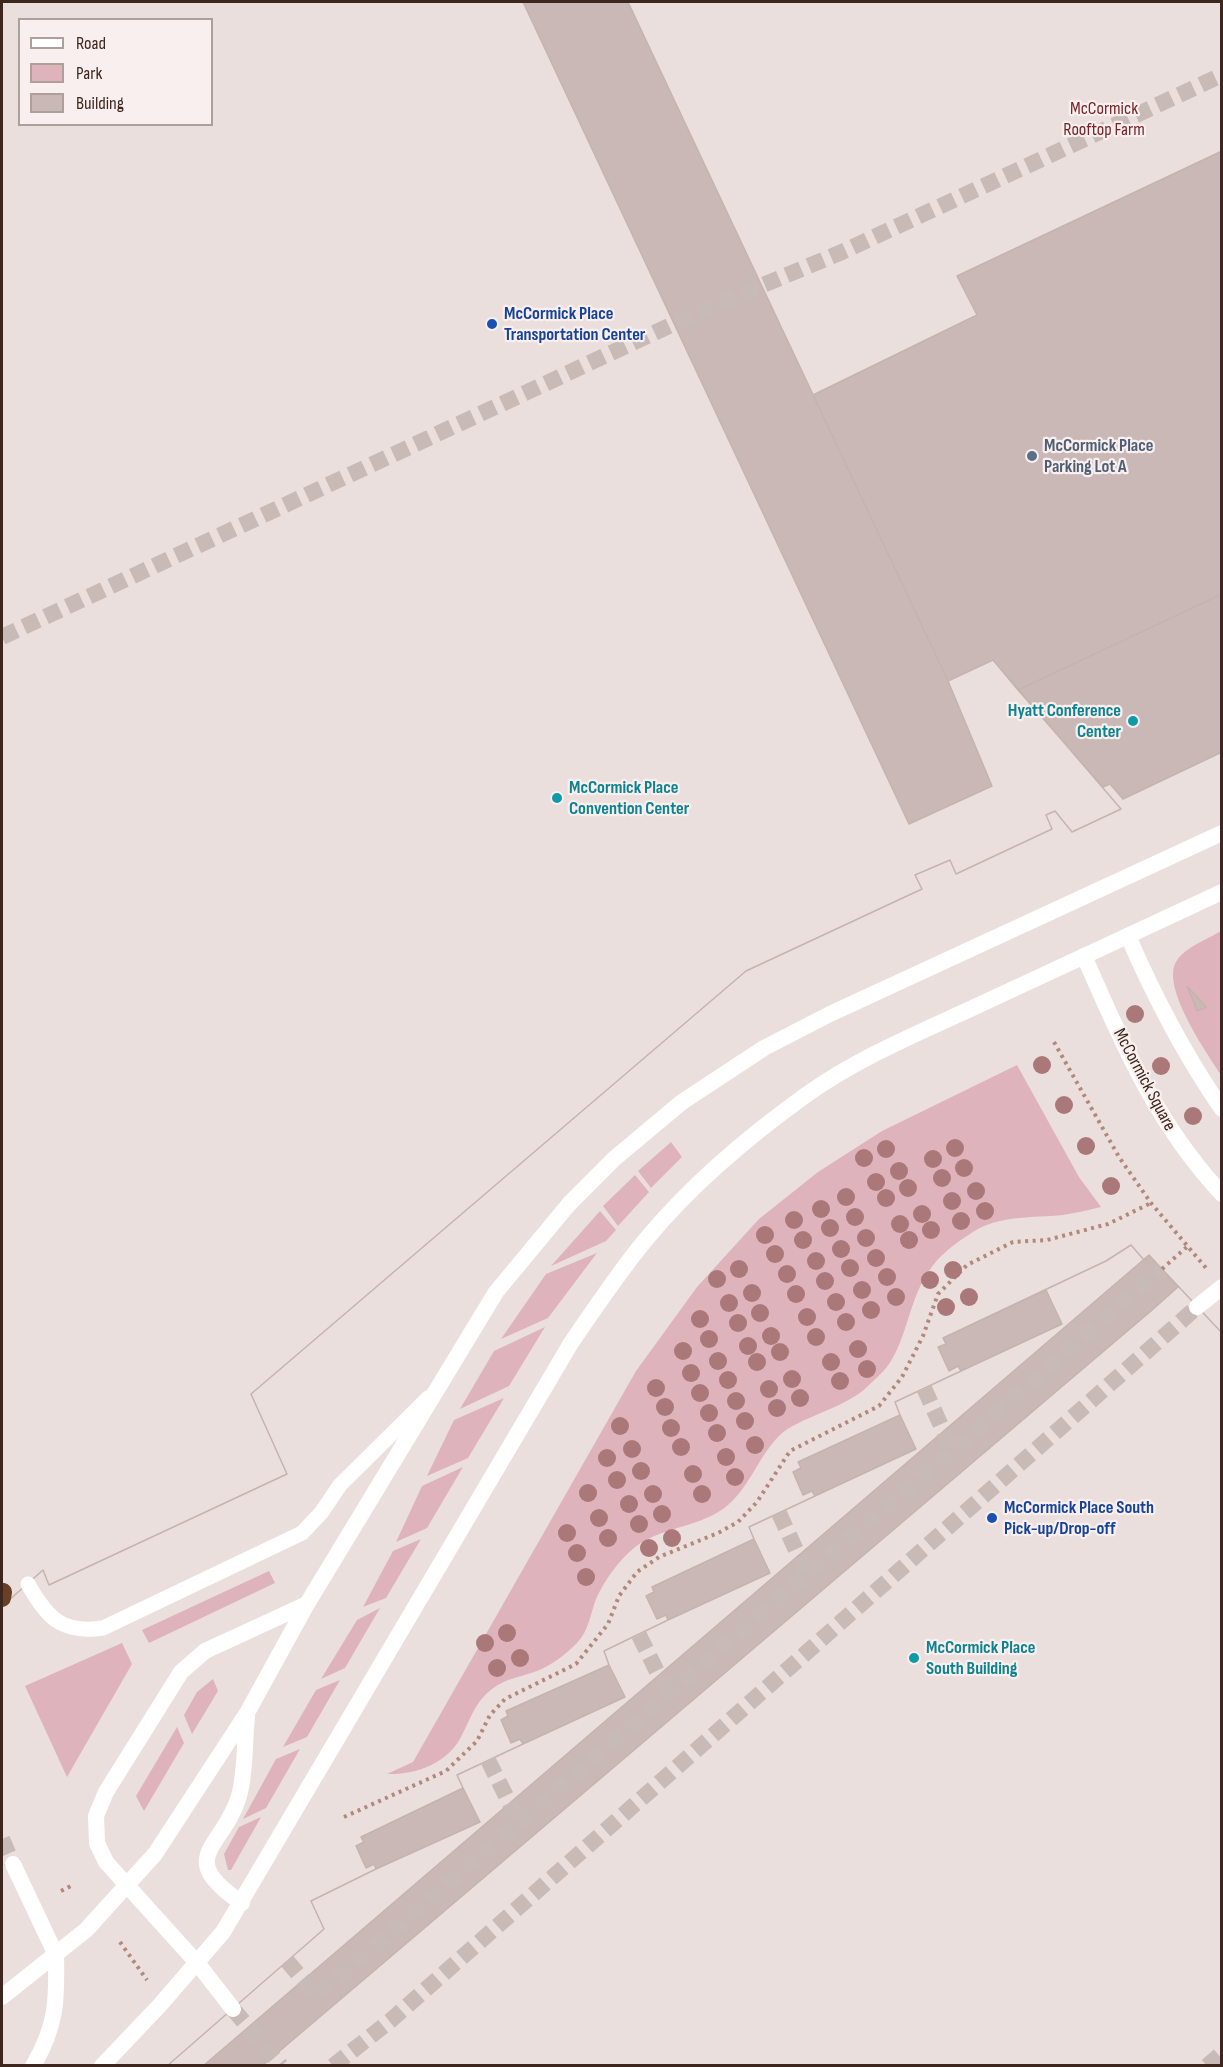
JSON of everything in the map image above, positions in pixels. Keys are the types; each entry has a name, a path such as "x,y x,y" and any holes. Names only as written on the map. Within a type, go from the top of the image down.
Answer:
{"main road":[{"path":"2,1996 86,1930 155,1854 247,1713 307,1604 432,1394 496,1292 533,1244 615,1158 682,1102 764,1048 830,1014 1221,833"},
{"path":"102,2066 198,1964 242,1903 571,1343 612,1281 649,1236 692,1190 730,1155 807,1094 887,1048 1221,892"},
{"path":"1128,936 1154,996 1201,1079 1221,1108"},
{"name":"McCormick Square","path":"1084,956 1132,1064 1169,1130 1221,1194"},
{"path":"1197,1308 1217,1281"},
{"path":"233,2009 198,1964 106,1862 97,1843 96,1816 106,1792 181,1672 205,1651 307,1604"},
{"path":"242,1903 217,1886 208,1872 207,1855 239,1796 247,1713"},
{"path":"13,1864 56,1955 57,2002 43,2048 33,2066"}],"lane":[{"path":"28,1584 40,1605 64,1627 85,1631 103,1628 302,1533 321,1513 340,1485 432,1394"}],"path":[{"path":"1054,1042 1119,1157 1151,1203 1217,1281"},
{"path":"344,1817 446,1771 477,1741 490,1715 505,1699 576,1664 608,1624 619,1596 637,1572 659,1557 718,1533 738,1522 757,1502 790,1451 879,1406 902,1377 923,1336 938,1294 967,1265 1013,1242 1047,1240 1108,1224 1151,1203"},
{"path":"1162,1269 1188,1246"},
{"path":"61,1891 73,1885"},
{"path":"120,1942 152,1988"}],"green space":[{"path":"1221,931 1221,1075 1180,1003 1173,973 1176,962 1184,952"},
{"path":"1017,1065 1079,1177 1101,1207 1063,1215 1005,1220 973,1232 955,1245 929,1271 917,1293 897,1350 886,1368 868,1386 847,1401 787,1429 771,1445 740,1493 723,1509 701,1520 644,1541 628,1553 603,1585 587,1628 577,1643 548,1666 508,1680 486,1694 477,1705 455,1746 439,1761 419,1770 387,1774 413,1762 636,1371 697,1287 759,1219 818,1172 882,1131"},
{"path":"671,1142 682,1157 651,1188 638,1171"},
{"path":"635,1175 649,1192 618,1226 603,1206"},
{"path":"600,1211 616,1230 606,1241 551,1266"},
{"path":"597,1253 548,1318 501,1339 546,1274"},
{"path":"545,1327 509,1386 460,1409 494,1351"},
{"path":"504,1398 468,1458 427,1476 454,1420"},
{"path":"463,1467 427,1528 396,1542 422,1486"},
{"path":"421,1539 386,1598 363,1607 393,1551"},
{"path":"269,1571 275,1583 149,1643 142,1630"},
{"path":"380,1608 345,1668 321,1679 357,1620"},
{"path":"122,1643 132,1664 67,1777 25,1686"},
{"path":"213,1679 218,1691 192,1734 184,1715 197,1692"},
{"path":"340,1680 307,1737 283,1747 316,1690"},
{"path":"177,1727 184,1743 144,1811 136,1796"},
{"path":"300,1749 266,1808 243,1819 276,1759"},
{"path":"261,1817 231,1870 228,1870 224,1854 239,1827"}],"building":[{"name":"McCormick Place Convention Center","path":"2,2 1222,2 1222,151 957,276 977,315 813,395 948,681 993,660 1121,809 1072,832 1055,811 1046,815 1052,829 956,874 950,860 915,875 922,889 746,971 251,1394 287,1474 49,1585 43,1570 8,1601 2,1588"},
{"name":"McCormick Place Convention Center","path":"2,2 1222,2 1222,151 957,276 977,315 813,395 948,681 993,660 1121,809 1072,832 1055,811 1046,815 1052,829 956,874 950,860 915,875 922,889 746,971 251,1394 287,1474 49,1585 43,1570 8,1601 2,1588"},
{"path":"523,2 628,2 948,681 992,786 909,824"},
{"name":"McCormick Place Parking Lot A","path":"1222,151 1222,594 1018,690 993,660 948,681 813,395 977,315 957,276"},
{"name":"Hyatt Conference Center","path":"1222,594 1222,752 1123,799 1110,784 1103,787 1018,690"},
{"path":"1187,986 1206,1007 1197,1011"},
{"name":"McCormick Place South Building","path":"1131,1245 1144,1260 1149,1255 1222,1333 1222,2066 167,2066 324,1929 311,1901 376,1869 374,1864 366,1868 356,1846 364,1842 361,1837 463,1788 457,1775 523,1744 520,1739 511,1743 501,1720 508,1716 506,1711 609,1665 604,1651 668,1620 666,1615 657,1619 646,1596 654,1592 652,1587 754,1539 749,1527 815,1496 812,1491 803,1495 793,1472 801,1468 798,1462 900,1415 895,1402 961,1371 958,1366 949,1371 938,1347 946,1344 943,1338 1106,1261"},
{"name":"McCormick Place South Building","path":"1131,1245 1144,1260 1149,1255 1222,1333 1222,2066 167,2066 324,1929 311,1901 376,1869 374,1864 366,1868 356,1846 364,1842 361,1837 463,1788 457,1775 523,1744 520,1739 511,1743 501,1720 508,1716 506,1711 609,1665 604,1651 668,1620 666,1615 657,1619 646,1596 654,1592 652,1587 754,1539 749,1527 815,1496 812,1491 803,1495 793,1472 801,1468 798,1462 900,1415 895,1402 961,1371 958,1366 949,1371 938,1347 946,1344 943,1338 1106,1261"},
{"path":"1149,1255 1178,1287 1151,1311 262,2066 203,2066"},
{"path":"1046,1290 1062,1324 961,1371 958,1366 949,1371 938,1347 946,1344 943,1338"},
{"path":"900,1415 916,1449 815,1496 812,1491 803,1495 793,1472 801,1468 798,1462"},
{"path":"754,1539 770,1573 668,1620 666,1615 657,1619 646,1596 654,1592 652,1587"},
{"path":"609,1665 625,1697 523,1744 520,1739 511,1743 501,1720 508,1716 506,1711"},
{"path":"463,1788 480,1822 376,1869 374,1864 366,1868 356,1846 364,1842 361,1837"}],"tunnel":[{"path":"2,637 701,311 842,252 1222,75"},
{"path":"287,1961 317,1996 1162,1269"},
{"path":"333,2066 390,2021 1197,1307"},
{"path":"924,1388 952,1450"},
{"path":"779,1513 807,1574"},
{"path":"639,1635 668,1694"},
{"path":"488,1760 519,1822"},
{"path":"2,1839 13,1864"},
{"path":"233,2009 281,2066"},
{"path":"1207,2066 1222,2053"}],"place":[{"name":"McCormick Place Transportation Center","path":"492,324"},
{"name":"McCormick Place Parking Lot A","path":"1032,456"},
{"name":"Hyatt Conference Center","path":"1133,721"},
{"name":"McCormick Place Convention Center","path":"557,798"},
{"name":"McCormick Place South Pick-up/Drop-off","path":"992,1518"},
{"name":"McCormick Place South Building","path":"914,1658"}],"park label":[{"name":"McCormick Rooftop Farm","path":"1104,119"}]}
